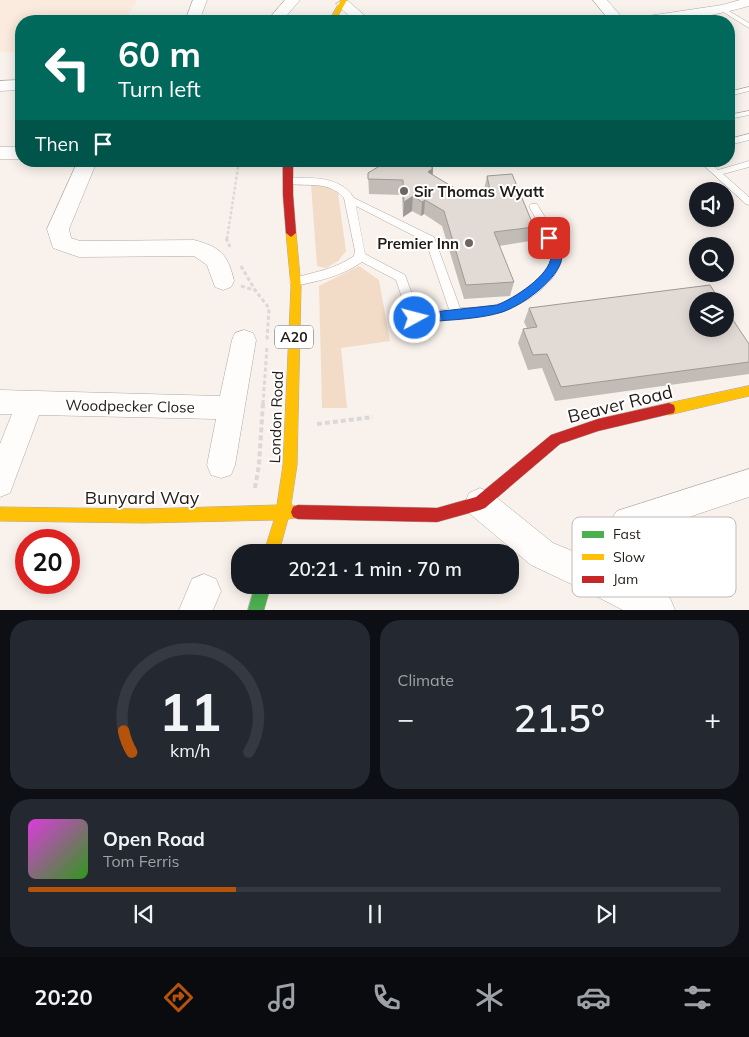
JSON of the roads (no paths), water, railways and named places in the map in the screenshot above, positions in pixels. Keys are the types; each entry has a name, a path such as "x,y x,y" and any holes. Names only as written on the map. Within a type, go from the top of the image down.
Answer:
{"street":[{"path":"194,15 200,0"},
{"path":"279,15 293,0"},
{"path":"600,0 613,15"},
{"path":"335,15 343,2 357,15"},
{"path":"682,15 722,9 749,2"},
{"path":"0,86 15,85"},
{"path":"0,153 15,153"},
{"path":"85,167 58,229 62,242 79,249 194,248 212,256 220,265 223,281"},
{"name":"London Road","path":"274,544 284,512 290,465 296,282 287,181 288,167"},
{"path":"221,465 244,340"},
{"name":"Beaver Road","path":"284,512 437,515 480,503 556,439 598,425 749,391"},
{"name":"Woodpecker Close","path":"0,402 231,408"},
{"path":"0,483 29,404"},
{"path":"644,517 749,483"},
{"path":"480,503 542,554 572,567"},
{"name":"Bunyard Way","path":"0,514 144,516 284,512"},
{"path":"256,610 260,594"},
{"path":"633,597 658,610"}],"lane":[{"path":"722,9 732,15"},
{"path":"735,17 749,26"},
{"path":"735,92 749,89"},
{"path":"735,116 749,112"},
{"path":"735,140 749,137"},
{"path":"716,173 749,164"},
{"path":"710,167 745,193 749,202"},
{"path":"287,181 320,182 329,184 346,193 349,199 360,251 360,256 349,266 335,273 296,282"},
{"path":"349,199 430,240 456,313"},
{"path":"360,256 401,278 415,318 498,309 512,304 542,282 556,264 557,254 534,206"}],"place":[{"name":"Sir Thomas Wyatt","path":"404,191"},
{"name":"Premier Inn","path":"469,243"}]}
